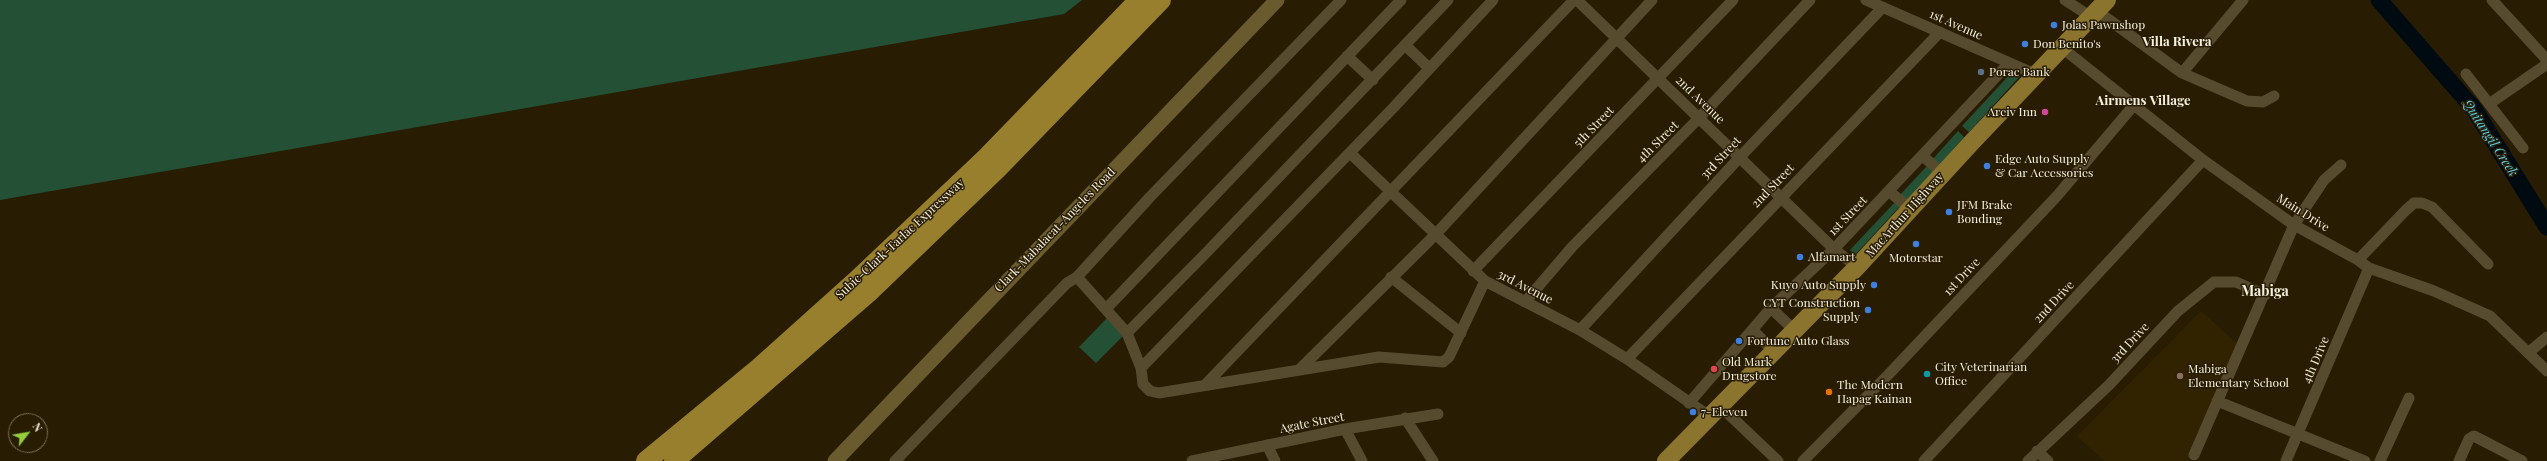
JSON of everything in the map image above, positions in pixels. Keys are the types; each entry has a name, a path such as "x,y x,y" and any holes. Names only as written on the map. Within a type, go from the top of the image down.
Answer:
{"highway":[{"name":"Subic-Clark-Tarlac Expressway","path":"646,461 759,368 861,276 987,157 1139,0"},
{"name":"Subic-Clark-Tarlac Expressway","path":"674,461 868,293 998,168 1162,0"},
{"name":"MacArthur Highway","path":"1666,461 1714,410 1857,268 2035,74 2098,9"}],"main road":[{"name":"Clark-Mabalacat-Angeles Road","path":"835,461 1277,0"}],"street":[{"path":"895,461 1067,283 1077,277 1150,197 1341,0"},
{"path":"1106,309 1401,0"},
{"path":"1127,333 1448,0"},
{"path":"1141,368 1350,153 1493,0"},
{"path":"1206,384 1574,0"},
{"name":"2nd Avenue","path":"1578,0 1834,250 1857,268"},
{"path":"1300,368 1435,235 1652,0"},
{"name":"5th Street","path":"1473,271 1732,0"},
{"name":"4th Street","path":"1525,302 1572,247 1699,118 1810,0"},
{"name":"1st Avenue","path":"1866,0 2035,74"},
{"path":"2065,0 2098,9 2182,73 2247,101 2263,102 2274,96"},
{"path":"2182,73 2243,0"},
{"path":"2492,0 2547,60"},
{"name":"3rd Street","path":"1580,330 1740,157 1883,7"},
{"name":"2nd Street","path":"1627,359 1940,32"},
{"path":"1405,46 1429,68"},
{"name":"Main Drive","path":"2061,47 2203,160 2294,225 2358,260 2369,268 2434,291 2490,316 2547,371"},
{"path":"1347,56 1372,80"},
{"name":"1st Street","path":"1689,404 1771,308 1834,250 1924,157 2009,63"},
{"path":"2489,104 2547,64"},
{"path":"2466,74 2523,148"},
{"name":"1st Drive","path":"1803,461 1890,374 2057,196 2134,105"},
{"name":"3rd Avenue","path":"1350,153 1485,282 1580,330 1627,359 1689,404 1714,410 1778,461"},
{"path":"1924,157 1943,174"},
{"name":"2nd Drive","path":"1924,461 2203,160"},
{"path":"2194,455 2265,295 2294,225 2324,180 2341,165"},
{"path":"1890,192 1910,209"},
{"path":"2358,260 2406,210 2414,204 2422,203 2432,207 2488,264"},
{"name":"4th Drive","path":"2286,461 2369,268"},
{"path":"1077,277 1127,333 1141,368 1144,384 1150,391 1159,393 1300,368 1378,357 1443,362 1449,357 1485,282"},
{"path":"1391,277 1461,333"},
{"name":"3rd Drive","path":"2028,461 2109,385 2178,310 2214,282 2236,282 2265,295"},
{"path":"1771,308 1794,330"},
{"path":"1753,330 1773,351"},
{"path":"2528,353 2547,337"},
{"path":"2380,461 2409,398"},
{"path":"2217,401 2365,461"},
{"name":"Agate Street","path":"1192,461 1345,429 1405,418 1438,414"},
{"path":"1405,418 1433,461"},
{"path":"1345,429 1362,461"},
{"path":"2459,461 2469,439 2474,436 2522,461"},
{"path":"1267,445 1275,461"},
{"path":"2037,451 2048,461"}],"shaded area":[{"name":"Mabiga Elementary School","path":"2201,311 2238,344 2189,461 2104,461 2077,436"}],"green space":[{"path":"0,0 1082,0 1064,14 0,200"},
{"path":"2013,71 2020,76 1969,132 1962,126"},
{"path":"1958,131 1964,137 1939,166 1932,160"},
{"path":"1927,166 1934,171 1906,202 1899,196"},
{"path":"1896,201 1901,205 1855,255 1850,250"},
{"path":"1109,316 1126,333 1096,363 1079,347"}],"waterway":[{"name":"Quitangil Creek","path":"2379,0 2474,109 2547,227"}],"place":[{"name":"Jolas Pawnshop","path":"2054,25"},
{"name":"Don Benito's","path":"2025,44"},
{"name":"Porac Bank","path":"1981,72"},
{"name":"Areiv Inn","path":"2045,112"},
{"name":"Edge Auto Supply & Car Accessories","path":"1987,166"},
{"name":"JFM Brake Bonding","path":"1949,212"},
{"name":"Motorstar","path":"1916,244"},
{"name":"Alfamart","path":"1800,257"},
{"name":"Kuyo Auto Supply","path":"1874,285"},
{"name":"CYT Construction Supply","path":"1868,310"},
{"name":"Fortune Auto Glass","path":"1739,341"},
{"name":"Old Mark Drugstore","path":"1714,369"},
{"name":"City Veterinarian Office","path":"1927,374"},
{"name":"Mabiga Elementary School","path":"2180,376"},
{"name":"The Modern Hapag Kainan","path":"1829,392"},
{"name":"7-Eleven","path":"1693,412"}],"district":[{"name":"Villa Rivera","path":"2177,42"},
{"name":"Airmens Village","path":"2143,101"},
{"name":"Mabiga","path":"2265,292"}]}
